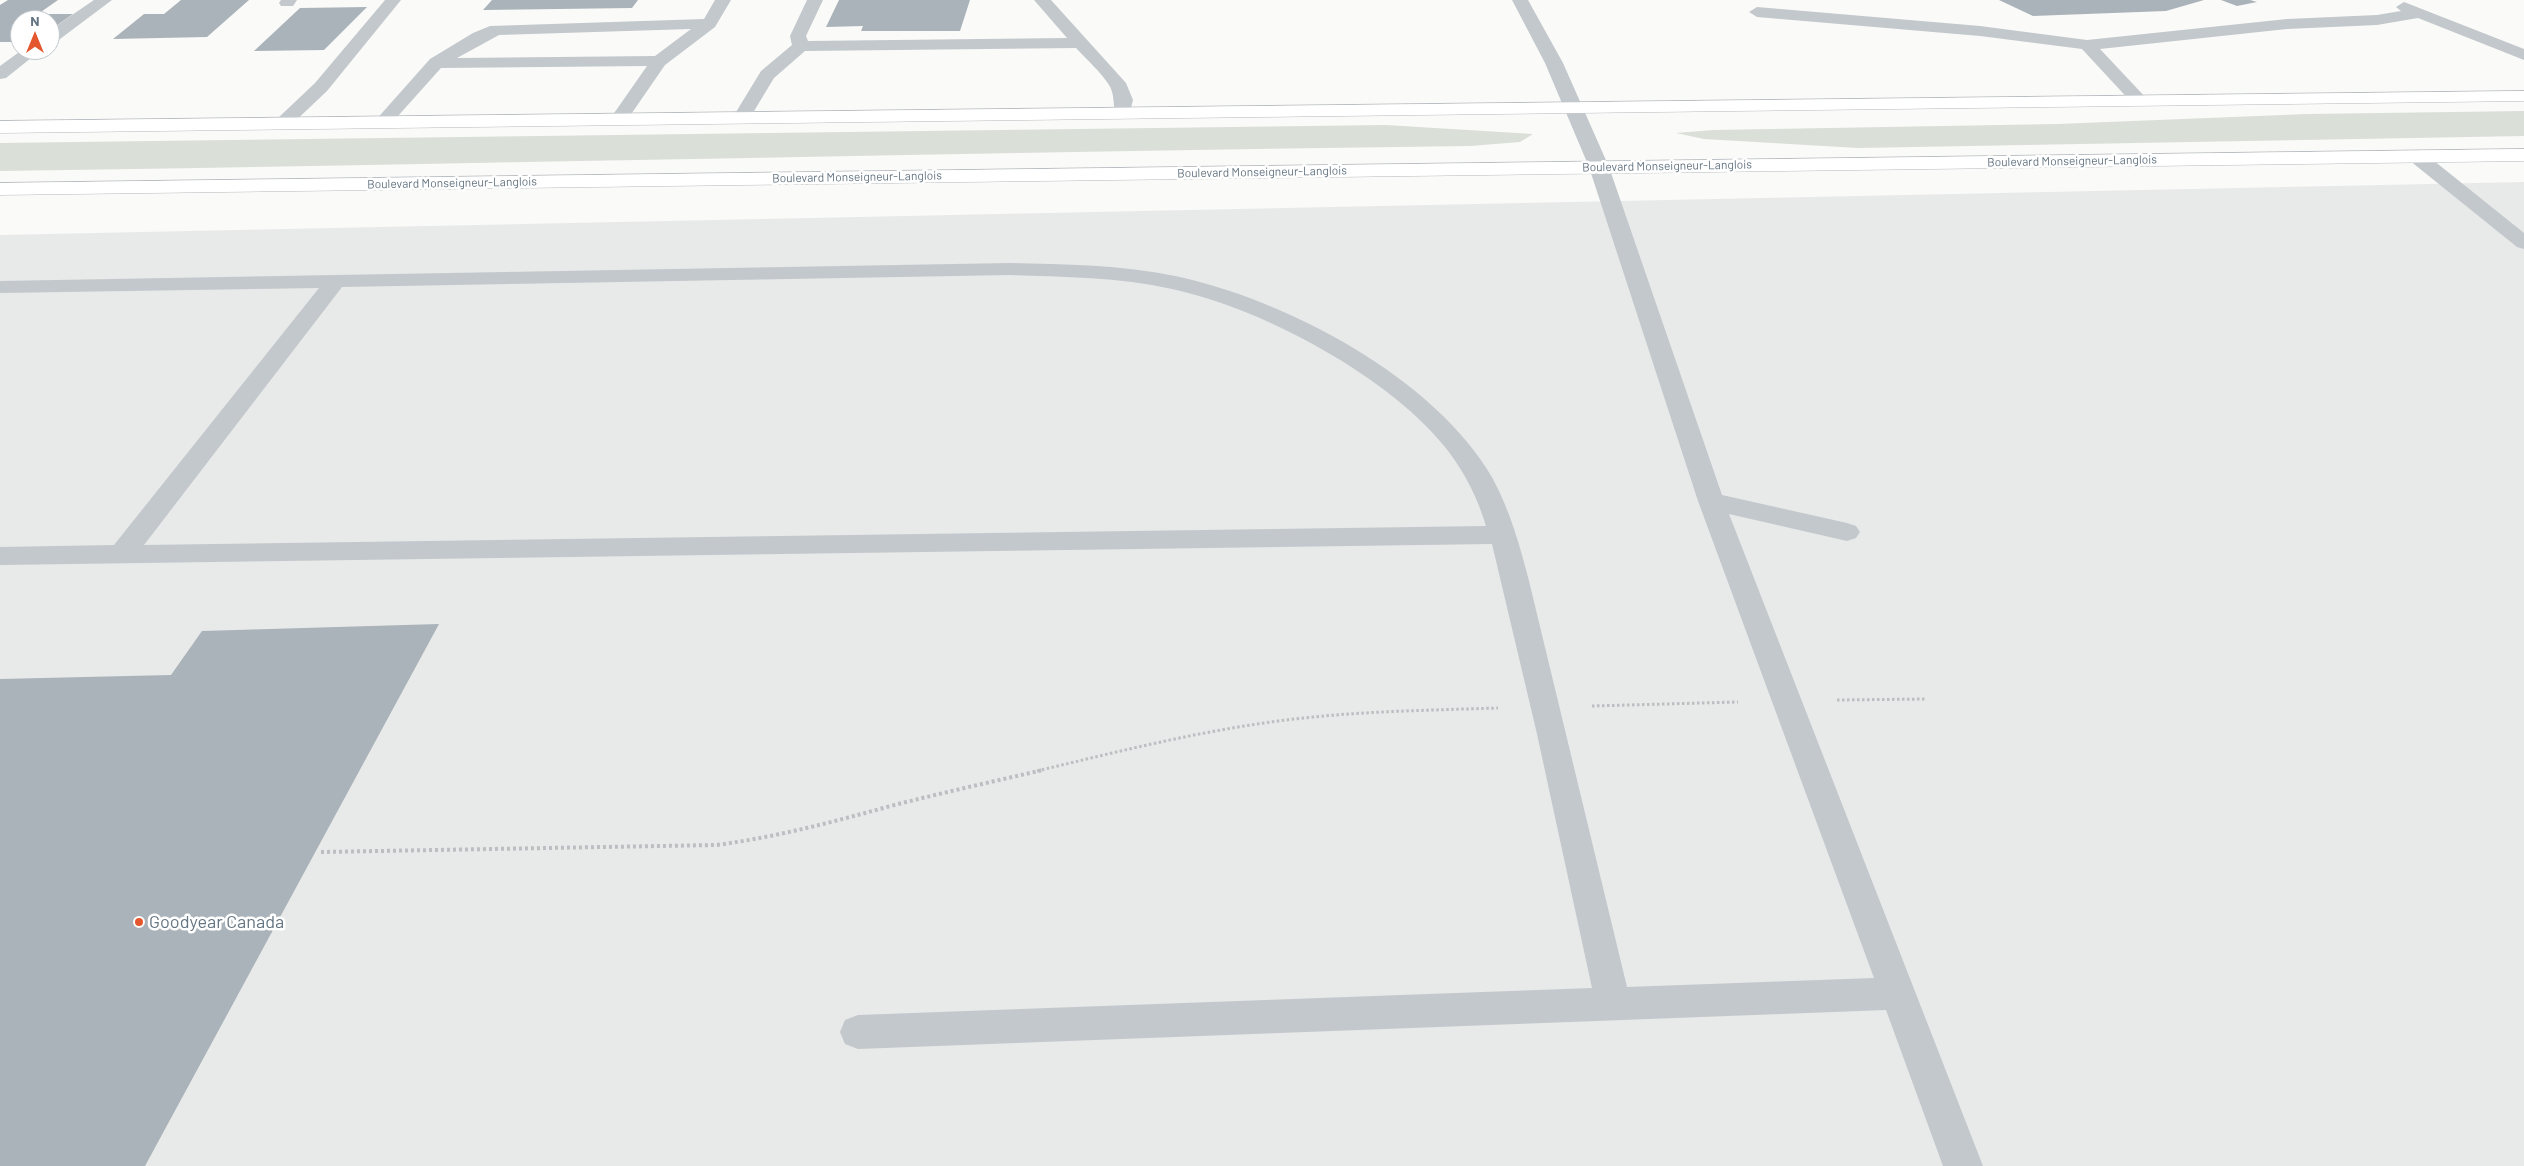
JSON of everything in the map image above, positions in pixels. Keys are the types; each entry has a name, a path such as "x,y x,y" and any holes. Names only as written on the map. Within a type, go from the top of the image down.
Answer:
{"highway":[{"path":"0,127 2524,96"},
{"name":"Boulevard Monseigneur-Langlois","path":"0,189 2524,155"}],"lane":[{"path":"60,31 104,0"},
{"path":"283,123 321,87 393,0"},
{"path":"620,119 659,61 709,24 723,0"},
{"path":"801,46 798,36 815,0"},
{"path":"1042,0 1117,83 1124,100 1123,112"},
{"path":"1540,0 1522,3 1554,63 1599,167 1711,501 1963,1166"},
{"path":"2386,0 2421,12 2524,55"},
{"path":"1757,12 1980,31 2087,45 2288,24 2377,20 2421,12"},
{"path":"383,122 436,63 479,37 496,30 709,24"},
{"path":"742,117 767,75 801,46 1081,43"},
{"path":"2087,45 2139,100"},
{"path":"0,74 19,60"},
{"path":"436,63 659,61"},
{"path":"2416,156 2524,243"},
{"path":"0,287 1010,269 1127,275 1178,283 1227,298 1287,322 1327,343 1374,372 1417,405 1450,438 1479,478 1503,535 1547,707 1613,1004"},
{"path":"122,554 335,282"},
{"path":"1711,501 1848,532"},
{"path":"0,556 1503,535"},
{"path":"858,1032 1898,993"}],"path":[{"path":"321,852 717,844 762,839 814,828 899,804 1166,740 1311,717 1391,711 1927,699"}],"shaded area":[{"path":"2524,111 2524,136 1858,148 1704,139 1676,133 1714,130 2058,124 2308,114"},
{"path":"1386,125 1533,134 1520,142 1470,146 0,171 0,143"},
{"path":"2524,182 2524,1166 0,1166 0,235"}],"building":[{"path":"8,0 58,0 44,10 10,10 10,42 0,42 0,5"},
{"path":"181,0 249,0 207,37 113,39 144,14 164,14"},
{"path":"492,0 638,0 632,8 483,10"},
{"path":"839,0 970,0 960,31 861,31 863,26 826,27"},
{"path":"1999,0 2204,0 2166,11 2033,16"},
{"path":"2221,0 2250,0 2257,2 2237,6"},
{"path":"367,7 324,50 254,51 300,8"},
{"path":"60,14 73,14 60,23"},
{"name":"Goodyear Canada","path":"439,624 145,1166 0,1166 0,679 171,675 202,631"}],"place":[{"name":"Goodyear Canada","path":"139,922"}]}
